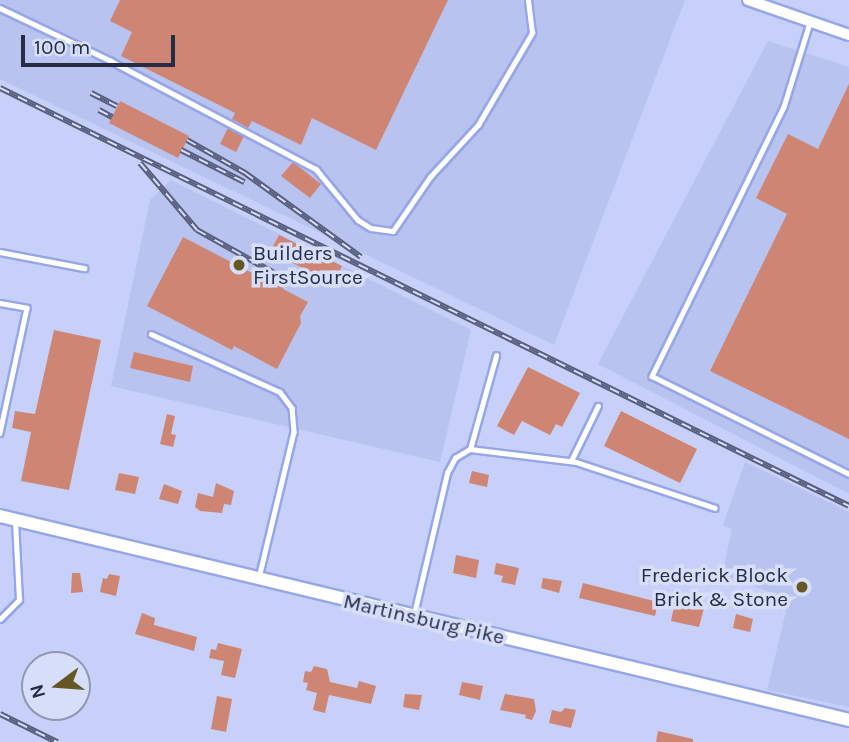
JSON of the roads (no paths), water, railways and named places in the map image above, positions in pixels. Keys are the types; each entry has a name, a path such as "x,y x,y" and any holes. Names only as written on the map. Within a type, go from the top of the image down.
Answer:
{"main road":[{"name":"Martinsburg Pike","path":"0,516 849,720"}],"street":[{"path":"748,0 849,35"}],"lane":[{"path":"0,8 111,61 316,169 358,220 371,228 393,232 430,177 478,125 532,33 528,0"},
{"path":"811,22 784,107 652,376 849,474"},
{"path":"0,252 84,268"},
{"path":"0,303 27,308 0,433"},
{"path":"152,334 280,392 292,408 294,432 259,580"},
{"path":"470,449 496,356"},
{"path":"571,461 598,406"},
{"path":"414,617 447,472 455,458 470,449 571,461 604,469 715,508"},
{"path":"0,619 19,600 15,520"}],"railway":[{"path":"0,88 849,506"},
{"path":"91,93 117,106"},
{"path":"99,110 112,117"},
{"path":"187,140 245,173 361,257"},
{"path":"181,150 244,182"},
{"path":"140,163 197,230 276,274"},
{"path":"0,714 57,742"}],"place":[{"name":"Builders FirstSource","path":"239,265"},
{"name":"Frederick Block Brick & Stone","path":"802,587"}]}
